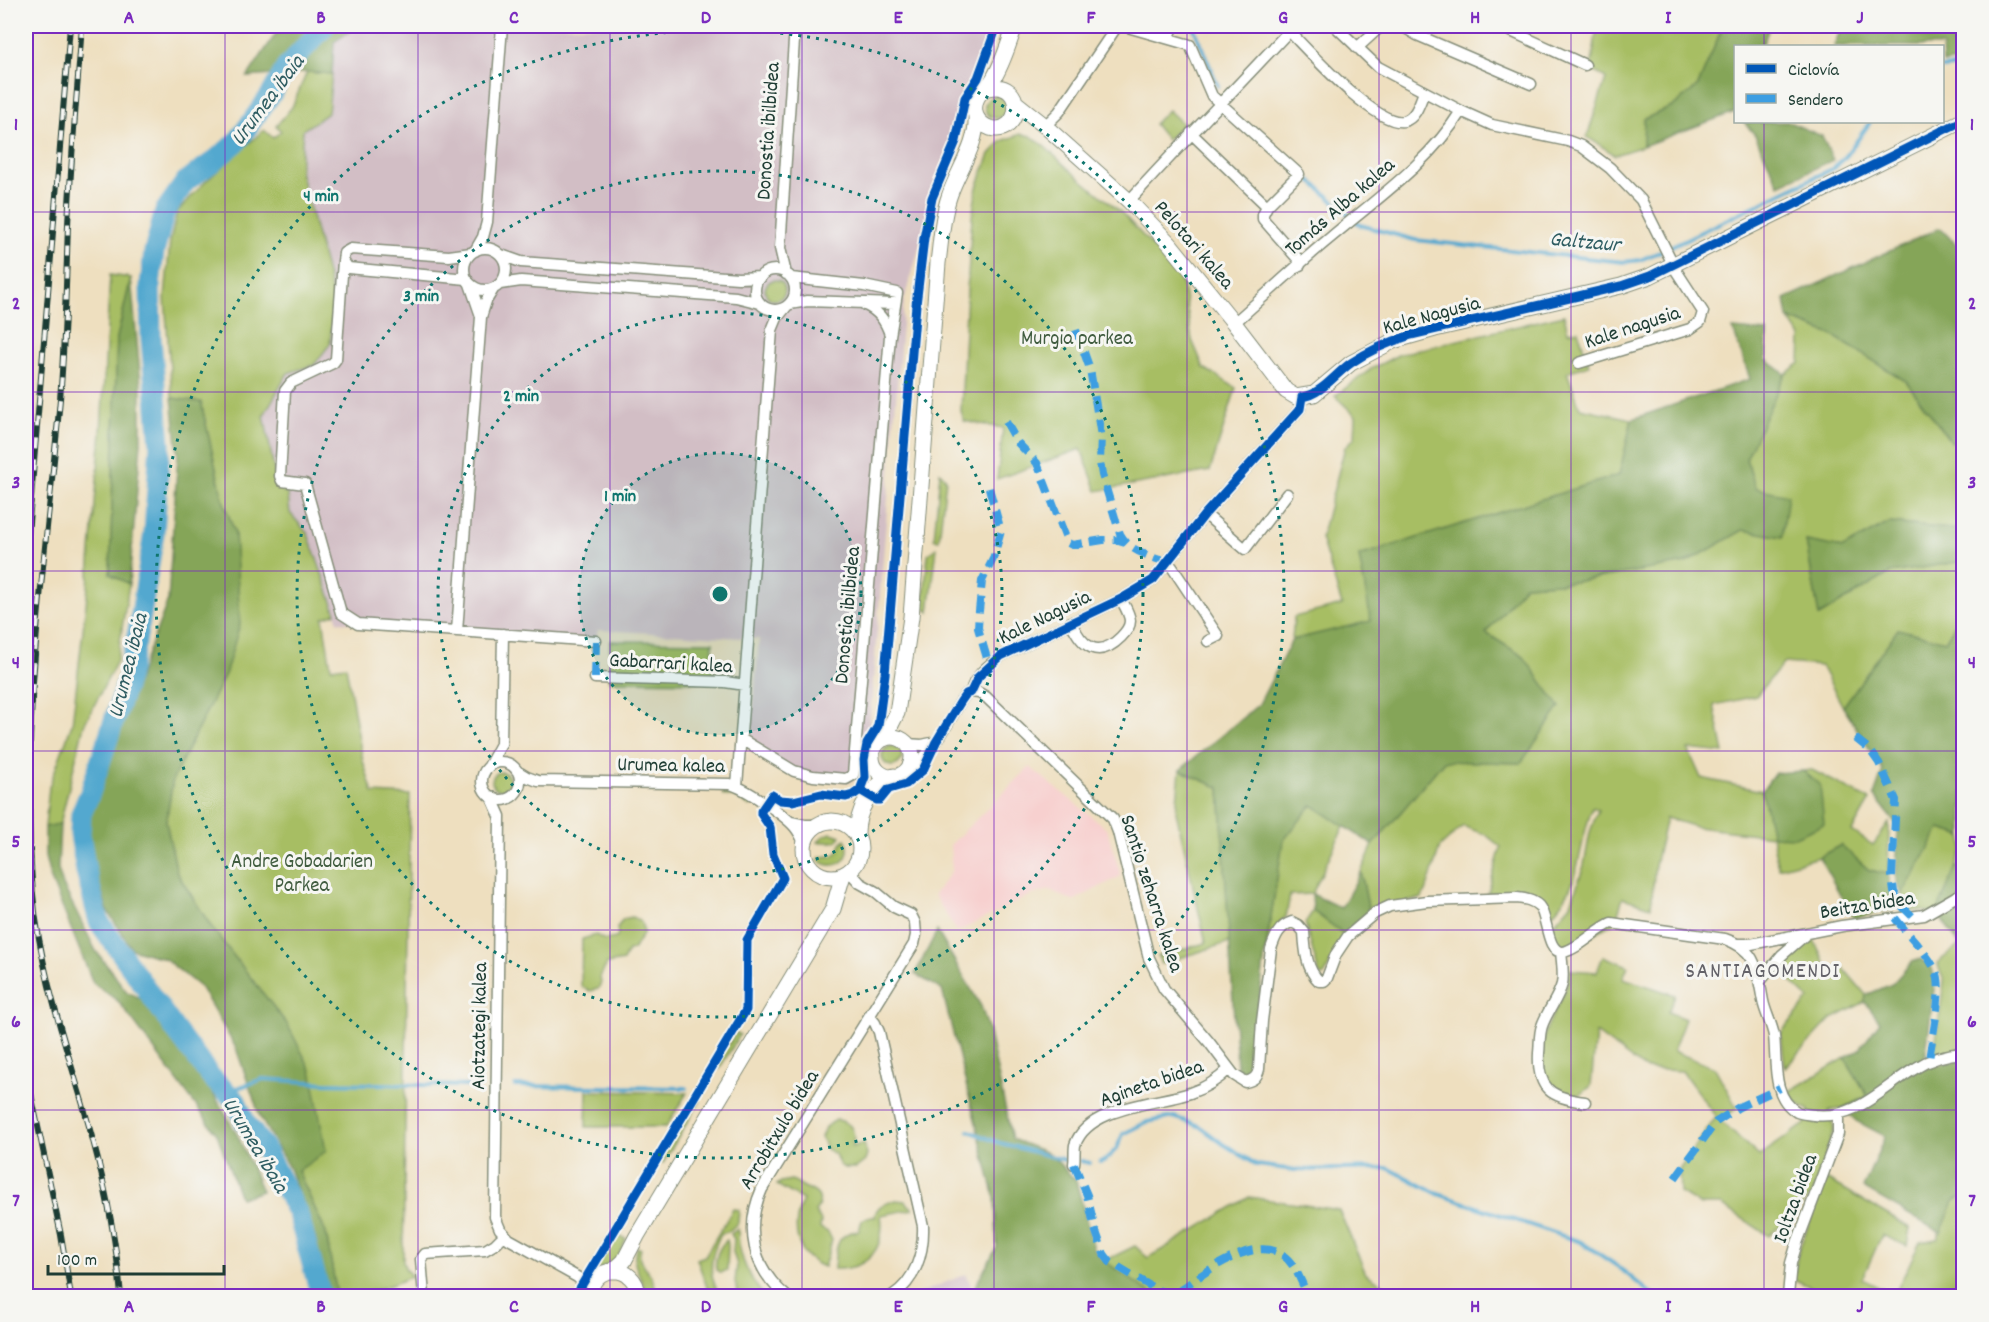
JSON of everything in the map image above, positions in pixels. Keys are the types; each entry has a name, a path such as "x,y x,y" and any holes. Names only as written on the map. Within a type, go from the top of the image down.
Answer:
{"main road":[{"path":"988,88 1004,57 1015,26"},
{"path":"943,229 980,146 1015,115 1004,57"},
{"path":"884,739 897,714 911,617 938,263 943,229 950,195 975,136 975,101 980,93 998,86 1013,98"},
{"name":"Pelotari kalea","path":"1013,98 1129,201 1170,244 1286,391 1293,396 1302,397"},
{"path":"976,116 984,125 1002,126 1020,120 1045,126"},
{"name":"Kale Nagusia","path":"1302,397 1314,394 1351,363 1393,340 1621,286 1650,276 1671,260 1964,120"},
{"path":"857,837 862,808 874,789 883,781 899,774 911,762 910,749 905,742 897,714"},
{"path":"874,789 873,753 879,742 894,737 905,742"},
{"path":"875,765 883,774 899,774"},
{"path":"833,909 831,891 822,875 806,860 805,845 810,833 819,825 836,822 862,808"},
{"path":"613,1271 627,1256 833,909 846,873 858,859 860,844 857,837 848,827 836,822"},
{"path":"822,875 836,877 846,873"},
{"path":"627,1256 630,1276"},
{"path":"590,1294 592,1285 598,1277 613,1271 630,1276 635,1282 638,1296"}],"street":[{"path":"482,317 464,269 465,263 483,237 487,222 502,26"},
{"name":"Donostia ibilbidea","path":"788,276 780,248 795,26"},
{"path":"1045,126 1059,112 1117,26"},
{"path":"1124,26 1190,45 1212,96 1299,174 1267,206 1263,219 1299,259 1300,265"},
{"path":"1161,37 1170,33 1174,26"},
{"path":"1335,26 1377,67 1461,111 1492,125 1568,141 1581,146 1610,168 1641,200 1671,260"},
{"path":"1357,48 1381,26"},
{"path":"1402,26 1417,35 1531,84"},
{"path":"1500,26 1585,65"},
{"path":"1129,201 1191,133 1222,104 1288,28 1357,99 1383,116 1397,121 1404,121 1411,117 1424,92"},
{"name":"Tomás Alba kalea","path":"1234,323 1430,153 1449,132 1461,111"},
{"path":"1191,133 1267,206"},
{"path":"514,794 501,800 491,796 483,787 482,782 485,770 501,744 503,634 358,624 343,616 305,484 282,481 280,476 285,391 291,383 333,363 336,359 344,253 351,249 449,256 489,249 521,262 738,278 761,277"},
{"path":"457,631 482,317 486,301 506,273 505,261 501,255"},
{"name":"Kale nagusia","path":"1579,363 1690,329 1700,322 1703,312 1671,260"},
{"path":"343,261 348,268 468,282 481,290 521,281 742,298 761,304 775,310 807,301 895,304 897,293 864,286 788,276 775,271 765,273 756,283 755,291 761,304 772,330"},
{"path":"737,786 772,330 795,291 788,276"},
{"path":"856,303 869,307 879,314 890,336"},
{"name":"Donostia ibilbidea","path":"741,739 794,771 813,776 846,779 853,775 890,336 895,304"},
{"name":"Kale Nagusia","path":"899,774 923,759 936,742 960,701 971,692 978,677 995,661 1120,599 1153,580 1204,514 1300,409 1302,397"},
{"path":"1204,514 1245,549 1287,494"},
{"path":"1168,563 1218,636 1208,641"},
{"path":"1071,622 1077,636 1085,645 1092,649 1110,647 1130,623 1130,618 1120,599"},
{"name":"Gabarrari kalea","path":"503,634 596,641"},
{"name":"Gabarrari kalea","path":"595,678 725,682 745,686"},
{"name":"Santio zeharra kalea","path":"971,692 986,697 1113,819 1154,972 1164,989 1229,1069"},
{"path":"905,742 922,746 936,742"},
{"path":"500,816 520,783 501,744"},
{"path":"489,766 500,762 514,767"},
{"name":"Urumea kalea","path":"514,767 527,777 538,781"},
{"name":"Urumea kalea","path":"514,794 527,784 538,781 723,783 737,786 791,822 805,845"},
{"name":"Aiotzategi kalea","path":"491,796 500,816 495,1210 497,1223 504,1235"},
{"name":"Urumea kalea","path":"791,822 819,825"},
{"name":"Arrobitxulo bidea","path":"786,1296 762,1269 754,1247 752,1224 757,1200 914,944 916,935 915,922 911,915 894,907 876,892 846,873"},
{"name":"Beitza bidea","path":"1737,944 1751,944 1842,926 1924,915 1964,892"},
{"path":"1229,1069 1238,1079 1245,1082 1257,1075 1271,949 1285,924 1292,922 1304,932 1305,950 1314,976 1319,981 1324,981 1328,978 1336,954 1348,936 1375,913 1390,906 1427,901 1518,898 1528,899 1538,905 1543,912 1552,945 1561,952 1570,950 1611,923 1725,939 1737,944 1756,965 1761,980 1763,1001 1773,1034 1781,1092 1788,1105 1798,1113 1838,1115 1859,1107 1895,1081 1929,1061 1964,1053"},
{"name":"Beitza bidea","path":"1761,980 1782,955 1806,934"},
{"path":"1561,952 1563,981 1541,1029 1539,1076 1550,1092 1569,1100 1585,1102"},
{"path":"870,1017 876,1023 879,1032 923,1226 922,1251 913,1274 905,1285 891,1296"},
{"name":"Agineta bidea","path":"1074,1164 1076,1145 1083,1132 1094,1123 1126,1107 1191,1092 1219,1079 1229,1069"},
{"name":"Ioltza bidea","path":"1788,1296 1791,1263 1838,1134 1838,1115"},
{"path":"424,1296 421,1259 425,1254 485,1250 504,1235 514,1243 577,1277 584,1283 590,1294"},
{"path":"577,1277 598,1277"}],"shaded area":[{"path":"358,26 991,26 974,75 962,91 955,125 904,301 866,768 850,782 800,779 750,749 759,639 598,630 596,641 338,622 308,534 290,513 287,488 277,487 263,415 288,373 314,365 334,300 300,171 303,130 328,113 334,42"},
{"path":"1030,767 1107,829 1121,876 1073,901 1050,890 1031,895 957,932 934,895 952,870 950,845"},
{"path":"966,1274 976,1296 913,1296"}],"green space":[{"path":"281,26 358,26 334,42 332,74 307,72 247,77"},
{"path":"1597,26 1723,26 1698,86 1672,107 1644,119 1643,146 1615,155 1587,137 1606,78 1591,70"},
{"path":"1723,26 1770,26 1762,45 1734,45 1734,112 1643,146 1644,119 1672,107 1698,86"},
{"path":"1842,26 1958,26 1961,61 1944,63 1944,45 1834,45"},
{"name":"Andre Gobadarien Parkea","path":"307,72 332,74 328,113 303,130 300,171 334,300 330,344 314,365 288,373 264,415 277,486 287,488 290,513 308,534 336,613 323,618 331,668 346,666 363,761 373,793 410,795 403,1262 406,1270 412,1276 376,1290 337,1296 326,1233 298,1171 212,928 177,873 166,822 173,779 226,672 235,533 223,500 201,403 172,398 165,298 170,241 177,212 205,182 264,130 273,138 281,131 276,126 292,107"},
{"path":"996,96 1004,99 1007,107 1004,115 996,118 988,115 985,107 988,99"},
{"path":"1168,110 1183,124 1167,140 1154,124"},
{"path":"1745,123 1791,123 1822,136 1833,160 1779,185 1755,135"},
{"name":"Murgia parkea","path":"1021,134 1031,136 1121,212 1182,278 1192,340 1204,368 1236,388 1210,471 1097,491 1081,449 997,479 1003,428 964,421 961,411 967,290 972,217 977,187 990,154 1002,141"},
{"path":"1940,228 1963,251 1963,439 1951,442 1906,381 1832,335 1788,318 1785,299"},
{"path":"110,275 131,278 117,338 110,574 129,584 117,661 84,725 60,824 45,827 49,787 72,724 88,587 101,432"},
{"path":"131,278 141,385 141,443 129,584 110,574 117,338"},
{"path":"775,280 782,283 785,290 782,297 775,300 768,297 765,290 768,283"},
{"path":"1564,315 1568,332 1578,330 1589,365 1567,372 1580,408 1632,419 1620,475 1359,556 1372,621 1292,640 1294,617 1342,605 1321,538 1345,447 1355,437 1356,416 1335,396 1371,369 1400,354"},
{"path":"1789,319 1832,335 1906,381 1951,442 1963,439 1963,529 1889,523 1843,548 1806,541 1819,616 1890,573 1963,561 1963,612 1945,641 1898,629 1843,707 1821,666 1784,663 1756,696 1714,705 1724,753 1688,749 1701,778 1762,791 1773,836 1820,785 1803,771 1812,770 1870,800 1852,831 1873,845 1889,823 1888,874 1869,870 1841,845 1819,857 1778,868 1772,836 1696,827 1666,818 1655,865 1651,907 1623,898 1615,922 1573,946 1562,948 1555,941 1552,926 1571,904 1598,810 1593,807 1574,879 1561,905 1550,916 1540,899 1530,893 1488,893 1501,847 1486,835 1463,826 1440,847 1422,898 1369,912 1361,872 1373,845 1444,761 1521,763 1524,657 1486,633 1525,585 1573,582 1686,563 1743,530 1756,488 1746,459 1785,374 1800,363 1801,337"},
{"path":"1733,329 1767,332 1766,359 1785,374 1746,459 1756,488 1788,495 1782,537 1743,530 1686,563 1573,582 1525,585 1486,633 1524,657 1560,707 1521,763 1444,761 1373,845 1312,805 1283,841 1265,954 1251,1068 1246,1072 1237,1068 1220,788 1180,770 1259,704 1292,640 1371,621 1359,556 1619,475 1632,419 1750,379"},
{"path":"172,398 201,402 223,500 235,533 240,624 226,672 173,779 166,822 177,873 212,928 287,1024 311,1070 326,1151 298,1171 326,1233 337,1296 329,1296 315,1238 289,1168 260,1117 236,1048 201,988 165,959 132,949 108,912 83,836 91,804 168,600 178,454"},
{"path":"940,472 946,479 939,540 934,539"},
{"path":"1889,523 1963,529 1963,561 1890,573 1819,616 1806,541 1843,548"},
{"path":"937,548 929,612 923,607 928,554"},
{"path":"1963,612 1963,836 1940,829 1902,895 1896,879 1898,826 1874,795 1883,770 1843,707 1898,629 1945,641"},
{"path":"610,641 713,642 712,673 727,673 727,682 609,681"},
{"path":"888,746 896,746 902,752 902,760 896,766 888,766 882,760 882,752"},
{"path":"1180,770 1220,788 1230,942 1161,964 1158,956 1206,943 1176,812"},
{"path":"1803,771 1820,785 1824,824 1795,837 1772,836 1762,791 1775,773"},
{"path":"501,772 507,775 510,781 507,787 501,790 495,787 492,781 495,775"},
{"path":"723,790 739,793 753,803 750,807 737,798 723,795"},
{"path":"1312,804 1344,826 1312,894 1290,895 1286,917 1279,923 1265,954 1283,841"},
{"path":"60,824 58,869 63,885 96,951 127,992 150,1002 206,1081 238,1136 262,1191 240,1198 217,1134 119,1002 93,983 50,877 45,857 45,827"},
{"path":"1940,829 1963,836 1963,850 1937,913 1912,910 1902,895"},
{"path":"831,833 841,836 834,842 818,842 822,837"},
{"path":"845,839 848,852 842,862 831,865 819,860 820,857 832,856 838,852"},
{"path":"1841,845 1869,870 1888,874 1891,897 1897,908 1854,919 1819,857"},
{"path":"1956,866 1963,869 1963,945 1960,945 1937,913"},
{"path":"1361,872 1369,912 1344,934 1313,911 1312,894 1341,908"},
{"path":"1313,911 1344,934 1322,976 1319,974 1305,923"},
{"path":"632,917 641,922 644,932 633,950 628,951 623,961 607,964 600,977 601,983 598,989 590,991 581,986 582,939 596,935 605,940 616,938 617,928 623,919"},
{"path":"937,931 981,1006 988,1028 1012,1139 1050,1154 1076,1181 1094,1249 1104,1261 1155,1296 976,1296 973,1290 997,1247 995,1198 942,990 915,974"},
{"path":"1812,936 1830,973 1840,964 1866,995 1865,1002 1830,1020 1785,1068 1781,1033 1809,999 1778,969 1787,957"},
{"path":"1963,945 1963,1048 1934,1055 1944,981 1937,963"},
{"path":"1603,956 1628,966 1623,978 1675,995 1668,1012 1685,1019 1673,1051 1715,1068 1737,1108 1720,1121 1759,1156 1805,1124 1809,1110 1798,1104 1788,1092 1845,1058 1868,1096 1843,1108 1829,1111 1834,1129 1812,1195 1769,1236 1722,1205 1700,1205 1680,1193 1679,1170 1716,1117 1682,1071 1645,1069 1596,1033 1591,1086 1579,1096 1558,1091 1548,1082 1543,1060 1544,1036 1564,994 1570,970 1597,972"},
{"path":"1921,959 1932,968 1935,981 1925,1060 1931,1067 1963,1061 1963,1196 1954,1201 1941,1233 1863,1188 1885,1136 1856,1121 1843,1108 1868,1096 1845,1058 1860,1049 1880,1022 1865,1002 1866,995 1892,984 1912,962"},
{"path":"736,1032 740,1035 719,1069 715,1067"},
{"path":"587,1091 687,1093 666,1127 586,1127"},
{"path":"696,1098 700,1101 663,1163 658,1161"},
{"path":"836,1120 846,1123 852,1129 854,1137 852,1147 864,1143 867,1155 865,1161 856,1168 844,1168 839,1164 835,1154 826,1149 821,1137 825,1127"},
{"path":"1826,1179 1910,1228 1907,1246 1882,1235 1862,1279 1884,1290 1880,1296 1831,1296 1793,1279 1798,1252"},
{"path":"791,1180 818,1196 819,1202 815,1212 821,1221 820,1228 828,1232 832,1240 824,1267 806,1255 798,1239 797,1219 803,1200 777,1185"},
{"path":"1963,1196 1963,1296 1894,1296 1920,1242 1937,1239 1954,1201"},
{"path":"1249,1197 1339,1210 1366,1274 1393,1290 1394,1296 1264,1296 1220,1293 1216,1296 1155,1296 1104,1261 1135,1246 1148,1258"},
{"path":"896,1200 905,1201 913,1209 881,1215 881,1238 872,1255 856,1266 834,1269 836,1249 841,1238 851,1232 859,1231 862,1220 875,1217 879,1207"},
{"path":"733,1209 739,1210 738,1223 720,1236 712,1258 712,1277 720,1296 710,1296 697,1259 705,1256"},
{"path":"738,1229 738,1239 745,1265 764,1296 753,1294 738,1296 735,1282 737,1265 733,1252 734,1239 731,1234"},
{"path":"615,1234 626,1239 620,1253 610,1264 592,1273"},
{"path":"727,1240 727,1270 721,1273 716,1270 716,1257"},
{"path":"637,1247 641,1249 640,1257 655,1286 656,1296 645,1296 635,1261"}],"waterway":[{"name":"Urumea ibaia","path":"321,1296 298,1214 264,1148 245,1122 236,1101 211,1077 99,922 86,871 80,834 81,814 128,678 154,533 160,444 151,339 150,284 154,252 165,211 186,181 237,142 272,93 286,68 325,26"},
{"name":"Galtzaur","path":"1193,26 1218,86"},
{"name":"Galtzaur","path":"1944,68 1964,66"},
{"name":"Galtzaur","path":"1310,180 1360,225 1415,240 1624,262 1640,260 1657,253 1834,168 1847,155 1869,123"},
{"path":"226,1092 263,1079 325,1083 472,1086"},
{"path":"515,1086 686,1088"},
{"path":"1100,1162 1106,1160 1117,1148 1123,1134 1147,1122 1174,1117 1199,1126 1257,1165 1294,1170 1388,1168 1438,1194 1581,1242 1617,1266 1654,1296"},
{"path":"969,1131 1000,1143 1065,1160"},
{"path":"1081,1161 1090,1163"}],"railway":[{"path":"26,559 70,26"},
{"path":"82,26 69,200 62,377 31,708 30,832 33,894 41,952 104,1185 113,1229 121,1296"},
{"path":"26,1070 61,1235 71,1296"}],"marked path":[{"path":"1076,330 1090,369 1101,436 1102,475 1120,534 1135,549 1168,563"},
{"path":"1006,422 1018,443 1037,463 1068,543 1072,545 1103,540 1125,543"},
{"path":"989,488 1001,531 993,559 982,581 979,611 978,628 989,665"},
{"path":"595,678 596,641"},
{"path":"1855,738 1870,750 1879,763 1896,800 1892,877 1894,892 1901,905 1912,916"},
{"path":"1895,918 1924,952 1937,974 1938,1004 1929,1061"},
{"path":"1675,1178 1716,1122 1739,1107 1780,1088"},
{"path":"1074,1164 1087,1195 1104,1254 1110,1262 1157,1290 1169,1294 1176,1293 1226,1260 1255,1250 1269,1250 1281,1254 1290,1262 1308,1296"}],"cycle path":[{"path":"580,1296 580,1288 746,1010 747,940 783,878 773,854 770,827 761,811 772,795 780,800 793,801 821,794 846,797 853,795 860,790 865,777 864,760 867,744 878,726 885,674 916,305 924,238 932,198 956,141 965,98 978,78 997,26"},
{"path":"860,790 880,800 889,789 906,784 923,770 936,742 961,701 966,694 971,692 978,677 1001,656 1121,599 1153,580 1205,514 1300,409 1302,397 1322,388 1358,358 1411,335 1621,286 1650,276 1964,120"}],"district":[{"name":"SANTIAGOMENDI","path":"1763,969"}]}
